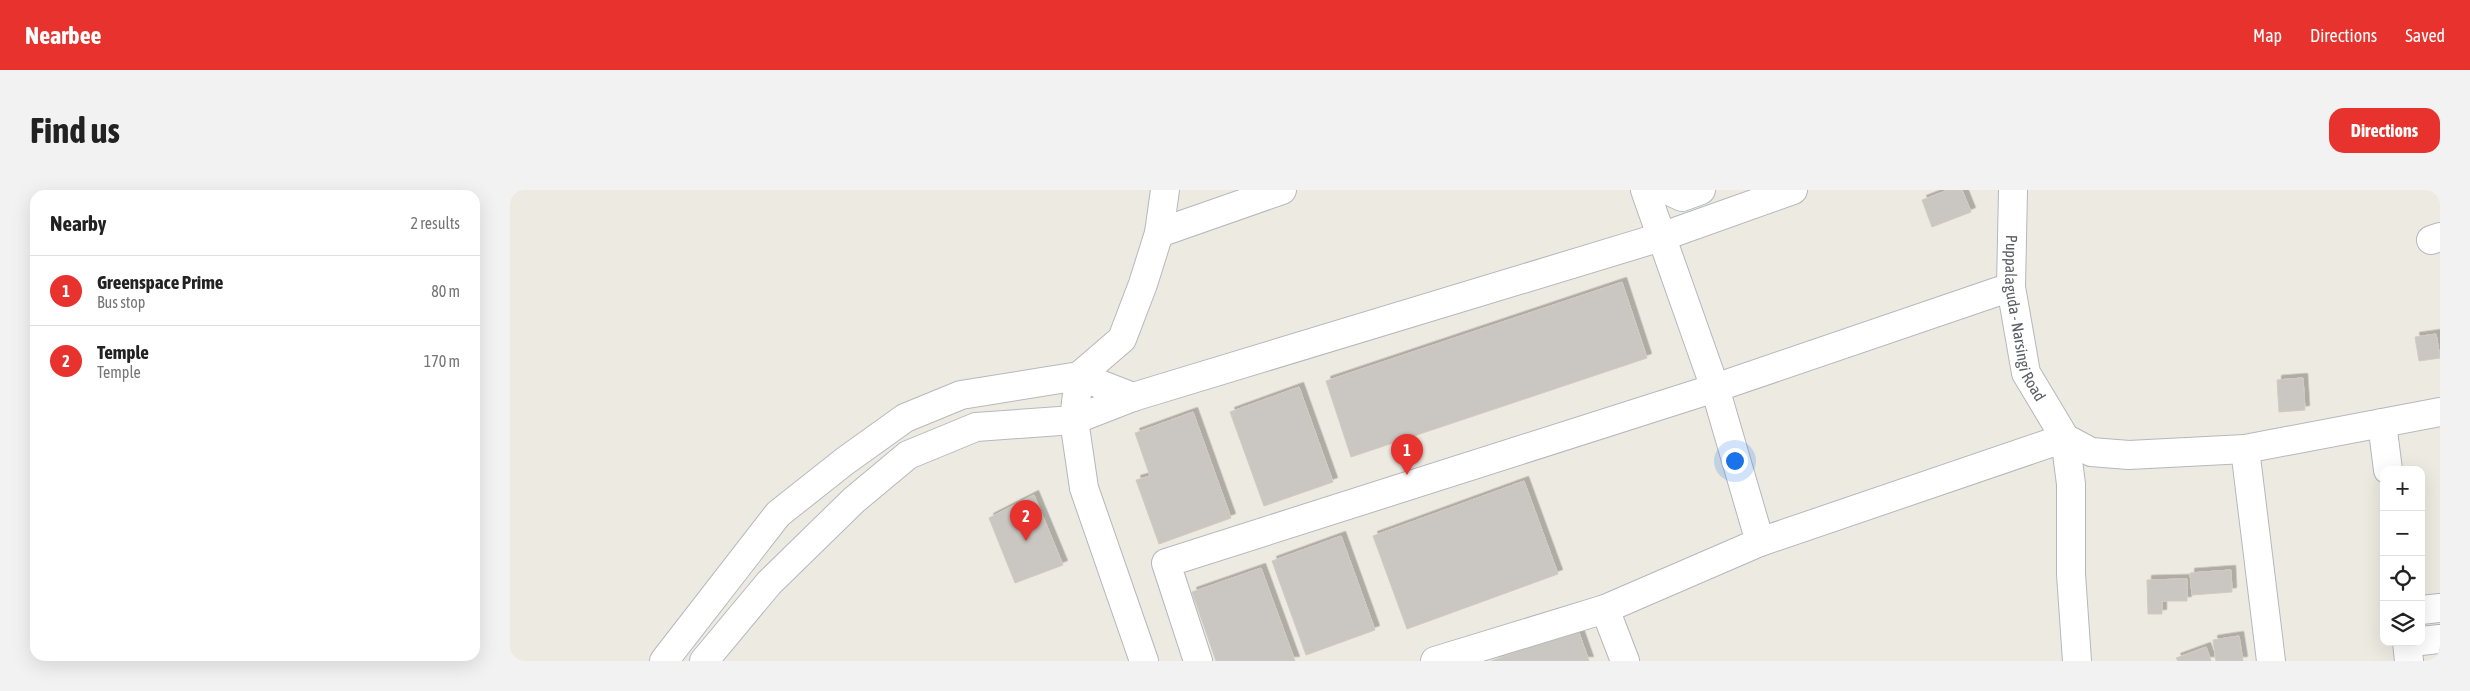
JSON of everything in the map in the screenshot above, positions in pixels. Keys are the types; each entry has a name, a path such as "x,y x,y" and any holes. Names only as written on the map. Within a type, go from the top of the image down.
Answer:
{"street":[{"path":"1144,661 1084,488 1074,420 1079,376 1122,339 1143,284 1158,233 1165,190"},
{"path":"1158,233 1282,190"},
{"path":"1645,190 1715,388 1760,542"},
{"path":"1666,190 1682,197 1701,190"},
{"path":"704,661 769,583 854,500 908,455 976,427 1074,420 1133,397 1661,237 1793,190"},
{"name":"Puppalaguda - Narsingi Road","path":"2013,190 2011,287 2026,372 2065,438"},
{"path":"1198,661 1166,563 1715,388 2011,287"},
{"path":"664,661 778,514 844,461 906,418 961,395 1079,376 1133,397"},
{"path":"1435,661 1605,609 1760,542 2065,438 2091,452 2128,455 2245,449 2440,412"},
{"path":"2382,423 2387,466"},
{"path":"2065,438 2071,484 2071,574 2077,661"},
{"path":"2245,449 2271,661"},
{"path":"2425,610 2440,608"},
{"path":"1605,609 1625,661"},
{"path":"2425,643 2440,639"}],"building":[{"path":"1948,190 1962,190 1971,212 1932,227 1922,200"},
{"path":"1622,282 1647,358 1351,457 1326,381"},
{"path":"2436,334 2440,358 2419,361 2415,337"},
{"path":"2303,378 2305,410 2279,412 2277,380"},
{"path":"1299,387 1333,482 1264,506 1230,412"},
{"path":"1193,412 1231,518 1159,544 1136,480 1150,476 1135,433"},
{"path":"1524,481 1558,574 1407,629 1373,536"},
{"path":"1034,495 1063,565 1015,583 989,518"},
{"path":"1341,536 1375,630 1306,655 1272,561"},
{"path":"1261,568 1295,661 1216,661 1192,592"},
{"path":"2231,570 2232,592 2192,595 2190,573"},
{"path":"2187,579 2187,601 2162,601 2162,614 2148,614 2147,580"},
{"path":"1578,630 1589,661 1491,661"},
{"path":"2239,636 2243,661 2216,661 2213,640"},
{"path":"2206,647 2211,661 2178,661 2176,658"}],"place":[{"name":"Greenspace Prime","path":"1407,475"},
{"name":"Temple","path":"1026,541"}]}
